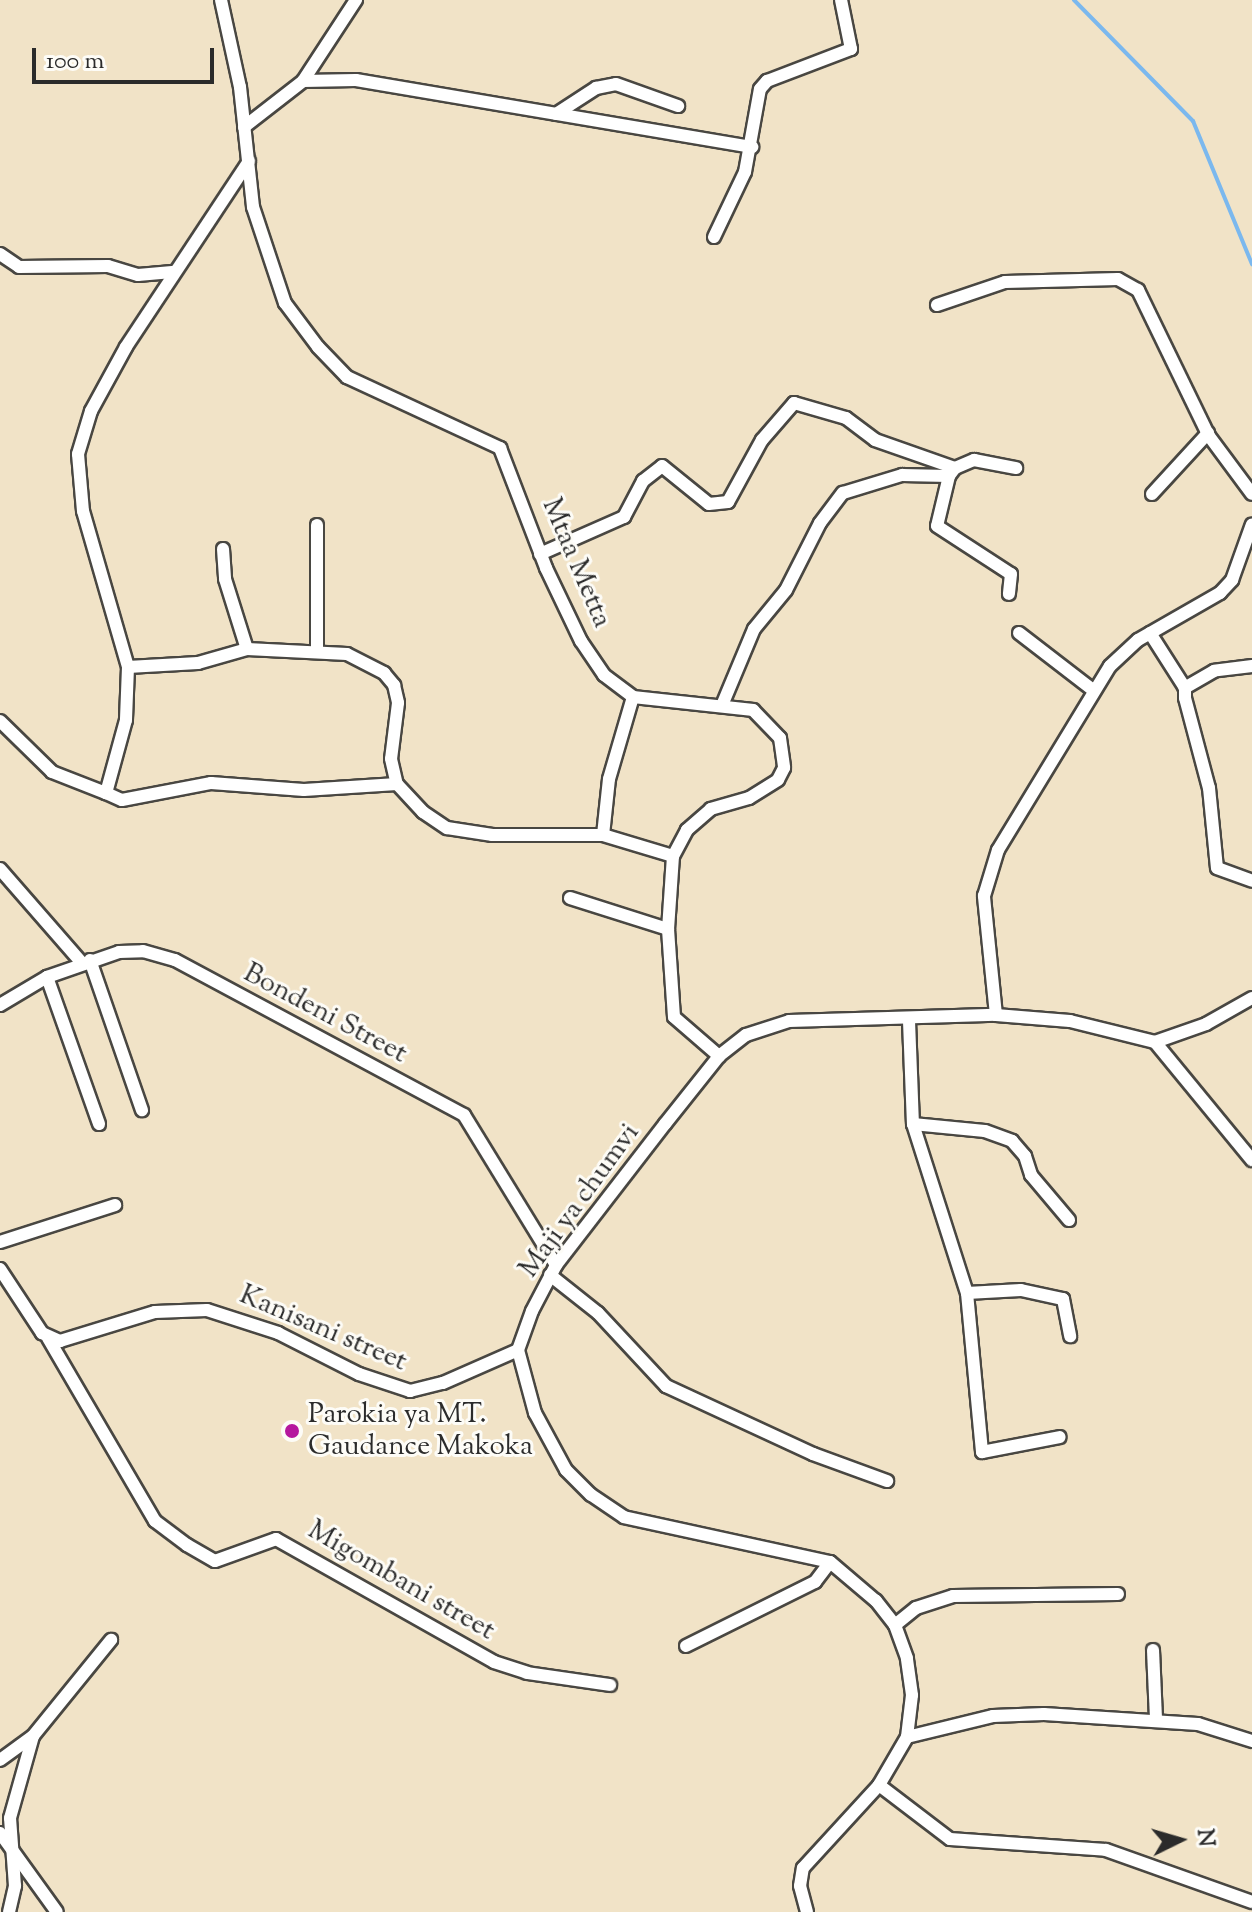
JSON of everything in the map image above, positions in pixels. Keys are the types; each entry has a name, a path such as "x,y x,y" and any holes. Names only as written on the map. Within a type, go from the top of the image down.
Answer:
{"street":[{"name":"Mtaa Metta","path":"221,0 244,127 253,207 285,303 347,377 500,448 540,554 581,641 604,675 633,697"},
{"path":"244,127 303,81 356,0"},
{"path":"714,237 752,147 760,89 767,81 851,49 841,0"},
{"path":"303,81 356,80 447,92 752,147"},
{"path":"556,114 596,88 616,84 678,106"},
{"path":"106,793 124,730 128,667 83,511 78,454 91,411 175,272 249,161"},
{"path":"0,254 19,267 108,266 138,275 175,272"},
{"path":"937,305 1005,282 1118,279 1138,290 1208,433 1252,494"},
{"path":"540,554 612,525 624,517 643,481 662,466 709,504 728,502 762,440 794,403 846,418 875,440 952,472"},
{"path":"1152,494 1208,433"},
{"path":"723,703 754,629 786,590 820,523 843,493 902,475 952,472 985,460 1016,468"},
{"path":"952,472 937,526 1011,574 1009,594"},
{"path":"996,1015 986,880 998,850 1046,778 1093,690 1125,650 1150,633 1183,617 1232,580 1252,524"},
{"path":"317,525 317,650"},
{"path":"223,549 225,579 247,649"},
{"path":"1019,633 1093,690"},
{"path":"1150,633 1185,688 1209,788 1217,868 1252,881"},
{"path":"128,667 198,663 247,649 317,650 347,654 370,664 394,685 398,703 391,759 397,784 423,812 447,828 492,835 603,835 673,856"},
{"path":"1185,688 1214,671 1252,666"},
{"path":"603,835 609,779 633,697 723,703 753,710 772,726 784,748 784,768 767,789 711,809 696,820 673,856 668,929 674,1017 719,1056"},
{"path":"0,721 52,772 122,800 211,783 304,790 397,784"},
{"path":"0,869 86,961 142,1110"},
{"path":"570,898 668,929"},
{"name":"Bondeni Street","path":"0,1005 47,977 86,961 143,951 175,960 464,1115 553,1270"},
{"path":"47,977 99,1124"},
{"path":"1252,998 1206,1024 1155,1042 1252,1160"},
{"name":"Maji ya chumvi","path":"518,1350 553,1270 719,1056 746,1035 789,1021 909,1021 996,1015 1070,1021 1155,1042"},
{"path":"909,1021 913,1124 967,1293 982,1452 1060,1437"},
{"path":"913,1124 985,1131 1012,1141 1025,1156 1031,1175 1069,1220"},
{"path":"0,1242 115,1205"},
{"path":"0,1269 48,1338"},
{"path":"553,1270 666,1386 813,1454 887,1481"},
{"path":"967,1293 1021,1290 1063,1299 1070,1336"},
{"name":"Kanisani street","path":"48,1338 73,1338 155,1312 207,1310 278,1333 359,1374 410,1391 443,1383 518,1350"},
{"name":"Migombani street","path":"48,1338 155,1521 187,1545 215,1561 276,1539 494,1662 527,1673 610,1685"},
{"path":"518,1350 535,1413 566,1470 591,1495 624,1517 830,1562 876,1601 895,1625 907,1658 912,1695 907,1737 879,1785 803,1868 800,1886 807,1912"},
{"path":"686,1646 815,1582 830,1562"},
{"path":"895,1625 916,1608 953,1596 1118,1594"},
{"path":"0,1760 33,1736 111,1640"},
{"path":"1153,1650 1156,1720"},
{"path":"907,1737 993,1716 1198,1724 1252,1741"},
{"path":"9,1912 15,1886 10,1818 33,1736"},
{"path":"879,1785 950,1839 1106,1850 1252,1902"},
{"path":"0,1833 11,1844 57,1912"}],"waterway":[{"path":"1074,0 1193,121 1252,264"}],"place":[{"name":"Parokia ya MT. Gaudance Makoka","path":"292,1431"}]}
